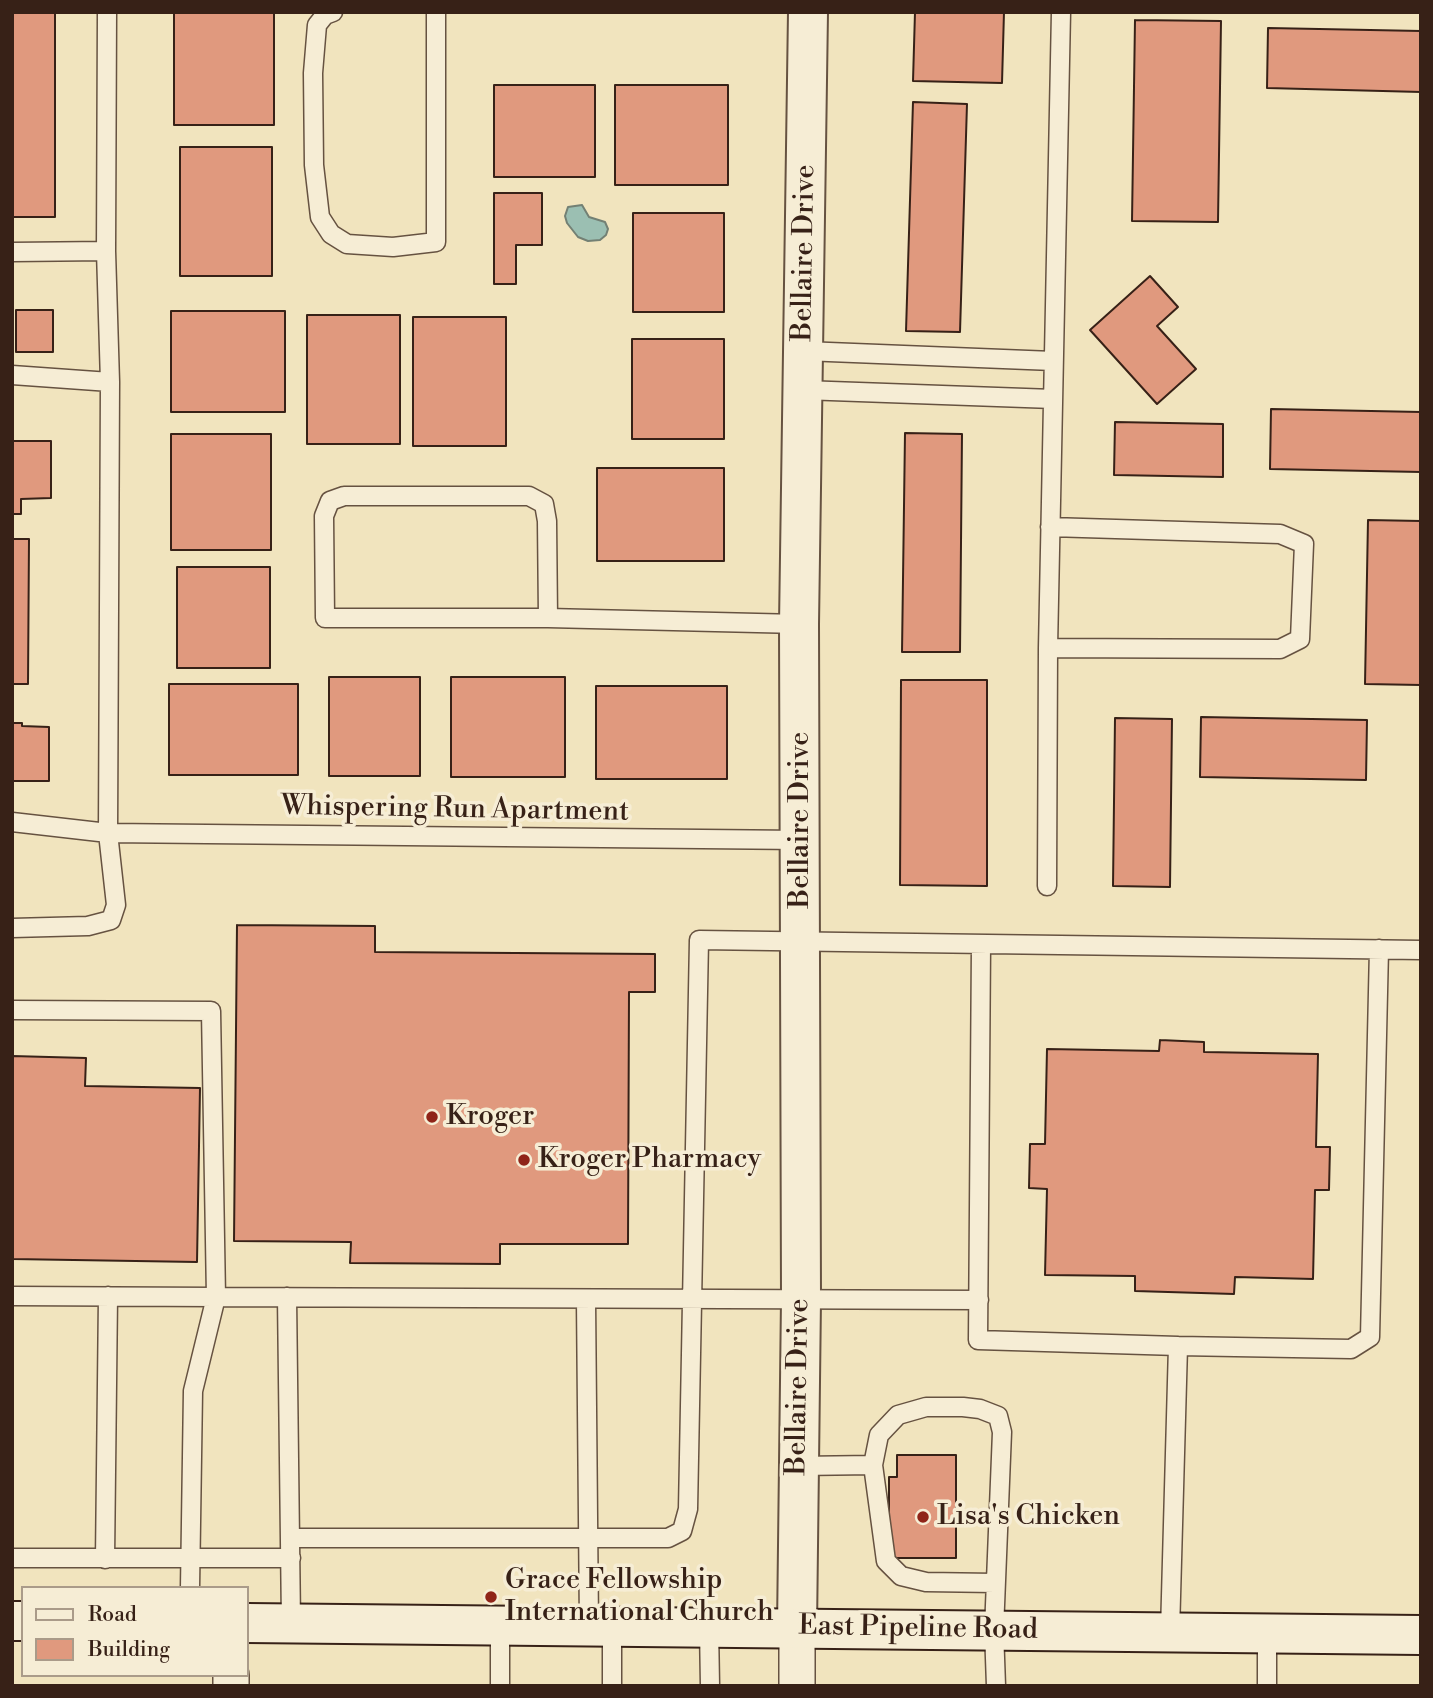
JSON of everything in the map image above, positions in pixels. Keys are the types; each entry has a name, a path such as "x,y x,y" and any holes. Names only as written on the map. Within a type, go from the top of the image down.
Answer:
{"street":[{"name":"Bellaire Drive","path":"797,1628 801,1299 799,624 808,12"},
{"name":"East Pipeline Road","path":"248,1623 1421,1635"},
{"path":"797,1628 797,1686"}],"lane":[{"path":"12,928 88,926 111,920 116,905 108,833 110,382 106,251 107,12"},
{"path":"333,12 317,25 313,73 314,165 320,217 331,234 347,244 393,247 436,242 436,12"},
{"path":"1047,886 1048,648 1060,12"},
{"path":"12,252 106,251"},
{"path":"804,351 1053,361"},
{"path":"12,375 110,382"},
{"path":"803,390 1053,399"},
{"path":"548,618 547,521 544,504 529,496 344,496 330,501 324,516 325,618 548,618 799,624"},
{"path":"1048,648 1280,649 1300,639 1304,544 1280,534 1050,527"},
{"name":"Whispering Run Apartment","path":"12,822 108,833 801,840"},
{"path":"290,1538 668,1538 682,1531 688,1509 699,940 1421,950"},
{"path":"981,945 978,1340 1351,1349 1370,1337 1380,950"},
{"path":"12,1010 211,1011 216,1297 193,1391 191,1586"},
{"path":"12,1296 979,1300"},
{"path":"105,1559 108,1296"},
{"path":"287,1297 292,1623"},
{"path":"586,1300 588,1537 600,1626 612,1686"},
{"path":"1170,1632 1178,1346"},
{"path":"995,1583 926,1583 901,1576 886,1562 873,1465 878,1435 898,1415 926,1406 963,1406 998,1416 1002,1433 993,1630 996,1686"},
{"path":"797,1466 873,1465"},
{"path":"12,1558 291,1558"},
{"path":"500,1625 500,1686"},
{"path":"709,1627 710,1686"},
{"path":"1267,1633 1267,1686"}],"water":[{"path":"582,205 589,217 605,222 608,229 600,240 588,241 578,237 567,223 565,216 568,207"}],"building":[{"path":"12,12 55,12 55,217 12,217"},
{"path":"174,12 274,12 274,125 174,125"},
{"path":"915,12 1004,12 1002,83 913,81"},
{"path":"1135,20 1221,21 1218,222 1132,221"},
{"path":"1268,28 1421,31 1421,92 1267,88"},
{"path":"494,85 595,85 595,177 494,177"},
{"path":"615,85 728,85 728,185 615,185"},
{"path":"913,102 967,104 960,332 906,331"},
{"path":"180,147 272,147 272,276 180,276"},
{"path":"494,193 542,193 542,245 516,245 516,284 494,284"},
{"path":"633,213 724,213 724,312 633,312"},
{"path":"1150,276 1178,307 1157,326 1196,369 1157,404 1090,330"},
{"path":"16,310 53,310 53,352 16,352"},
{"path":"171,311 285,311 285,412 171,412"},
{"path":"307,315 400,315 400,444 307,444"},
{"path":"413,317 506,317 506,446 413,446"},
{"path":"632,339 724,339 724,439 632,439"},
{"path":"1271,409 1421,412 1421,472 1270,469"},
{"path":"1115,422 1223,424 1223,477 1114,475"},
{"path":"905,433 962,434 960,652 902,652"},
{"path":"171,434 271,434 271,550 171,550"},
{"path":"12,441 51,441 51,498 21,499 21,514 12,514"},
{"path":"597,468 724,468 724,561 597,561"},
{"path":"1368,520 1421,521 1421,685 1365,684"},
{"path":"12,539 29,539 28,684 12,684"},
{"path":"177,567 270,567 270,668 177,668"},
{"path":"329,677 420,677 420,776 329,776"},
{"path":"451,677 565,677 565,777 451,777"},
{"path":"901,680 987,680 987,886 900,885"},
{"path":"169,684 298,684 298,775 169,775"},
{"path":"596,686 727,686 727,779 596,779"},
{"path":"1201,717 1367,720 1366,780 1200,777"},
{"path":"1115,718 1172,719 1170,887 1113,886"},
{"path":"12,723 49,727 49,781 12,781"},
{"name":"Kroger","path":"237,925 375,926 375,952 655,954 655,992 629,992 628,1244 500,1244 500,1264 350,1263 351,1242 234,1241"},
{"path":"1160,1040 1204,1042 1204,1052 1318,1054 1316,1147 1330,1147 1329,1190 1315,1190 1313,1279 1235,1277 1234,1294 1135,1291 1135,1276 1045,1275 1047,1189 1029,1188 1030,1144 1045,1144 1047,1049 1159,1051"},
{"path":"12,1056 86,1058 85,1086 200,1088 197,1262 12,1259"},
{"name":"Lisa's Chicken","path":"897,1455 956,1455 956,1558 889,1558 889,1477 897,1477"}],"place":[{"name":"Kroger","path":"432,1117"},
{"name":"Kroger Pharmacy","path":"524,1160"},
{"name":"Lisa's Chicken","path":"923,1517"},
{"name":"Grace Fellowship International Church","path":"491,1597"}]}
